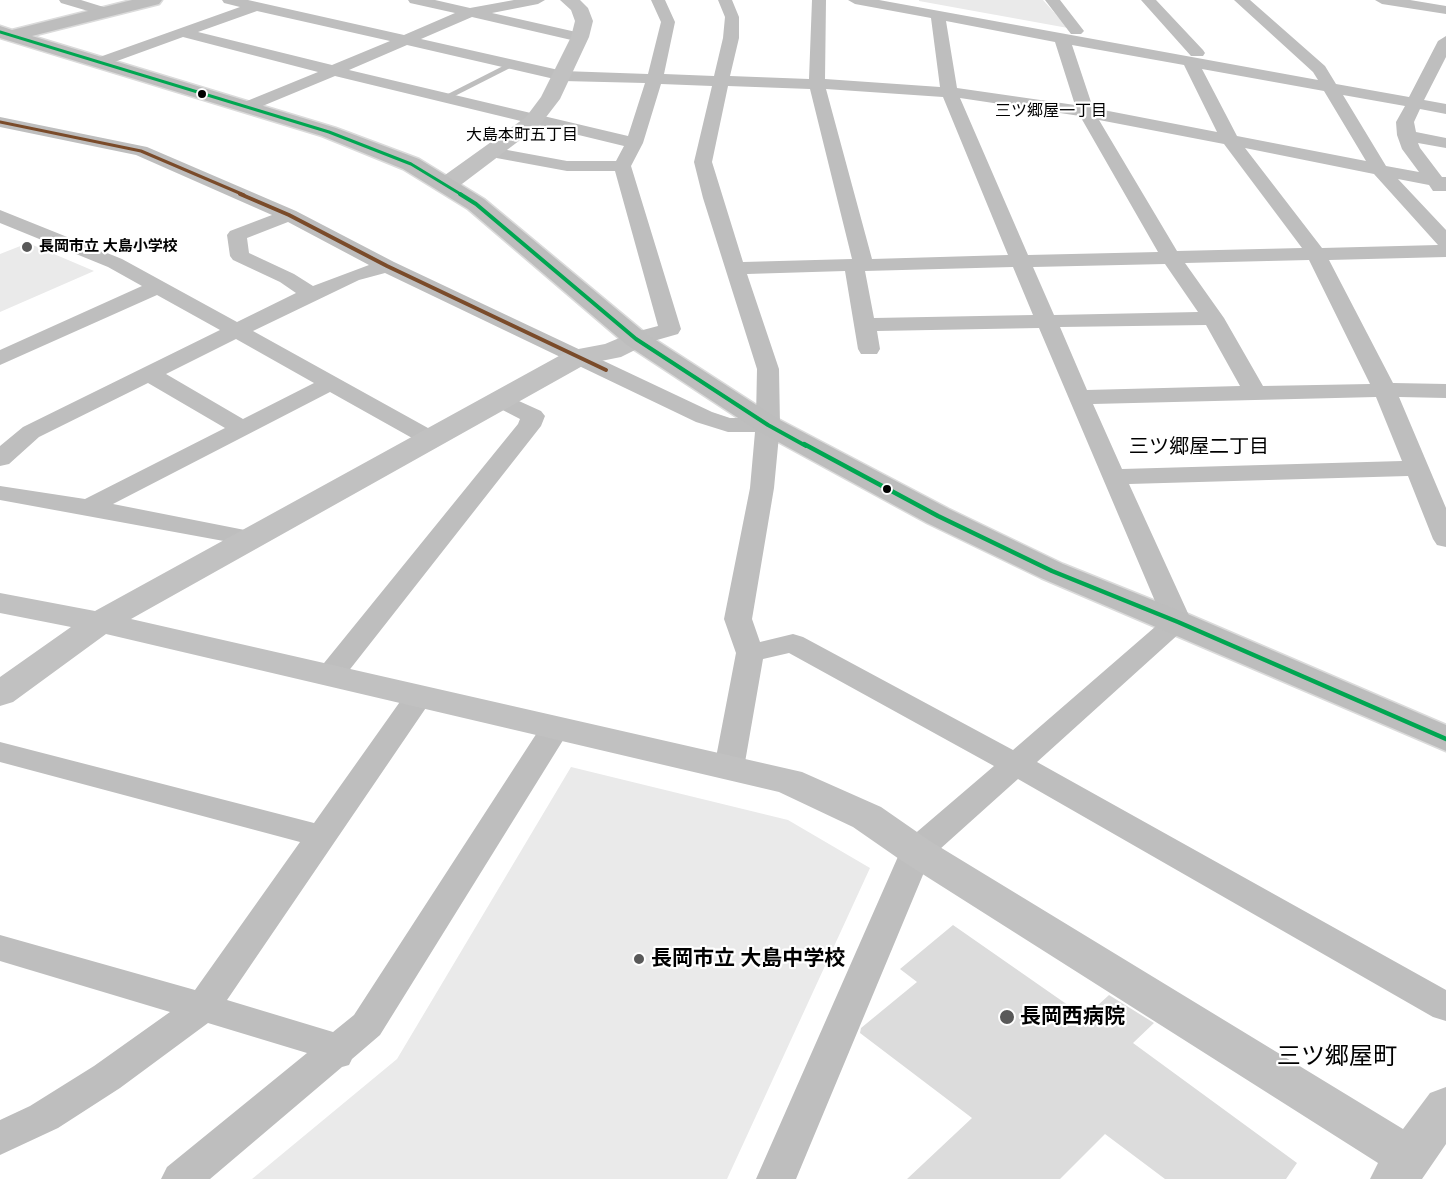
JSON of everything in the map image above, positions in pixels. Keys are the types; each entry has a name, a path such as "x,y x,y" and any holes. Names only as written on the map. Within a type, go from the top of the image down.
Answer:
{"highway":[{"path":"6,33 153,0"},
{"path":"6,33 372,147 411,164 476,204 636,339 768,425 938,516 1052,571 1178,622 1446,739"}],"street":[{"path":"66,0 105,12"},
{"path":"230,0 563,76 817,84 949,92 1085,111 1441,182"},
{"path":"100,62 180,32 278,0"},
{"path":"415,0 580,37"},
{"path":"248,107 471,12 538,0"},
{"path":"447,185 533,121 563,76 580,37 584,21 579,8 569,0"},
{"path":"0,694 100,622 499,399 578,357 612,351 636,339 670,329 622,166 634,143 655,79 668,22 658,0"},
{"path":"725,0 732,17 723,82 703,162 768,369 766,403 768,425 762,488 738,619 750,652 729,768"},
{"path":"819,0 817,84 859,265 869,350"},
{"path":"855,0 1069,34"},
{"path":"907,0 1069,34 1415,98 1446,109"},
{"path":"1052,0 1069,34 1085,111 1171,258 1213,318 1256,394"},
{"path":"1148,0 1193,57 1230,140 1316,254 1385,390 1446,538"},
{"path":"1241,0 1298,48 1325,81 1379,169 1446,242"},
{"path":"1382,0 1446,10"},
{"path":"776,1179 916,851 1178,622 1046,322 949,92 938,15"},
{"path":"180,32 442,99 634,143"},
{"path":"1446,41 1415,98 1405,122 1406,135 1416,156 1441,182 1446,195"},
{"path":"1415,98 1446,98"},
{"path":"0,122 141,151 289,215 387,266 704,417 728,425 768,425"},
{"path":"1406,135 1446,143"},
{"path":"491,152 567,166 622,166"},
{"path":"289,215 237,235 240,256 287,278 311,294"},
{"path":"0,216 115,263 429,438"},
{"path":"735,268 1446,251"},
{"path":"0,459 31,432 311,294 352,276 387,266"},
{"path":"0,358 159,286"},
{"path":"866,325 1213,318"},
{"path":"149,374 242,428"},
{"path":"88,507 331,383"},
{"path":"1079,397 1385,390 1446,391"},
{"path":"330,675 529,426 533,416 499,399"},
{"path":"1113,477 1418,468"},
{"path":"0,493 251,538"},
{"path":"0,603 100,622 789,782 867,817 1401,1168 1446,1107"},
{"path":"750,652 793,643 1017,765 1446,1007"},
{"path":"0,1138 44,1117 107,1077 202,1008 419,696"},
{"path":"181,1179 336,1054 367,1025 555,729"},
{"path":"0,752 321,836"},
{"path":"0,948 316,1040 336,1054"}],"lane":[{"path":"442,99 512,65"}],"shaded area":[{"path":"919,0 1043,0 1068,28 919,1"},
{"name":"長岡市立 大島小学校","path":"28,243 94,271 0,312 0,254"},
{"name":"長岡市立 大島中学校","path":"571,767 788,820 870,868 727,1179 252,1179 397,1059"}],"building":[{"path":"953,925 1085,1017 1109,995 1154,1023 1133,1043 1297,1163 1286,1179 1165,1179 1105,1134 1060,1179 907,1179 972,1118 860,1033 861,1028 917,982 900,969"}],"transit line":[{"path":"0,32 329,132 411,164 476,204 636,339 768,425 938,516 1052,571 1178,622 1446,739"},
{"path":"0,122 141,151 289,215 387,266 606,370"}],"place":[{"name":"長岡市立 大島小学校","path":"27,247"},
{"name":"長岡市立 大島中学校","path":"639,959"},
{"name":"長岡西病院","path":"1007,1017"}],"district":[{"name":"三ツ郷屋一丁目","path":"1051,111"},
{"name":"大島本町五丁目","path":"522,135"},
{"name":"三ツ郷屋二丁目","path":"1199,447"},
{"name":"三ツ郷屋町","path":"1337,1057"}]}
